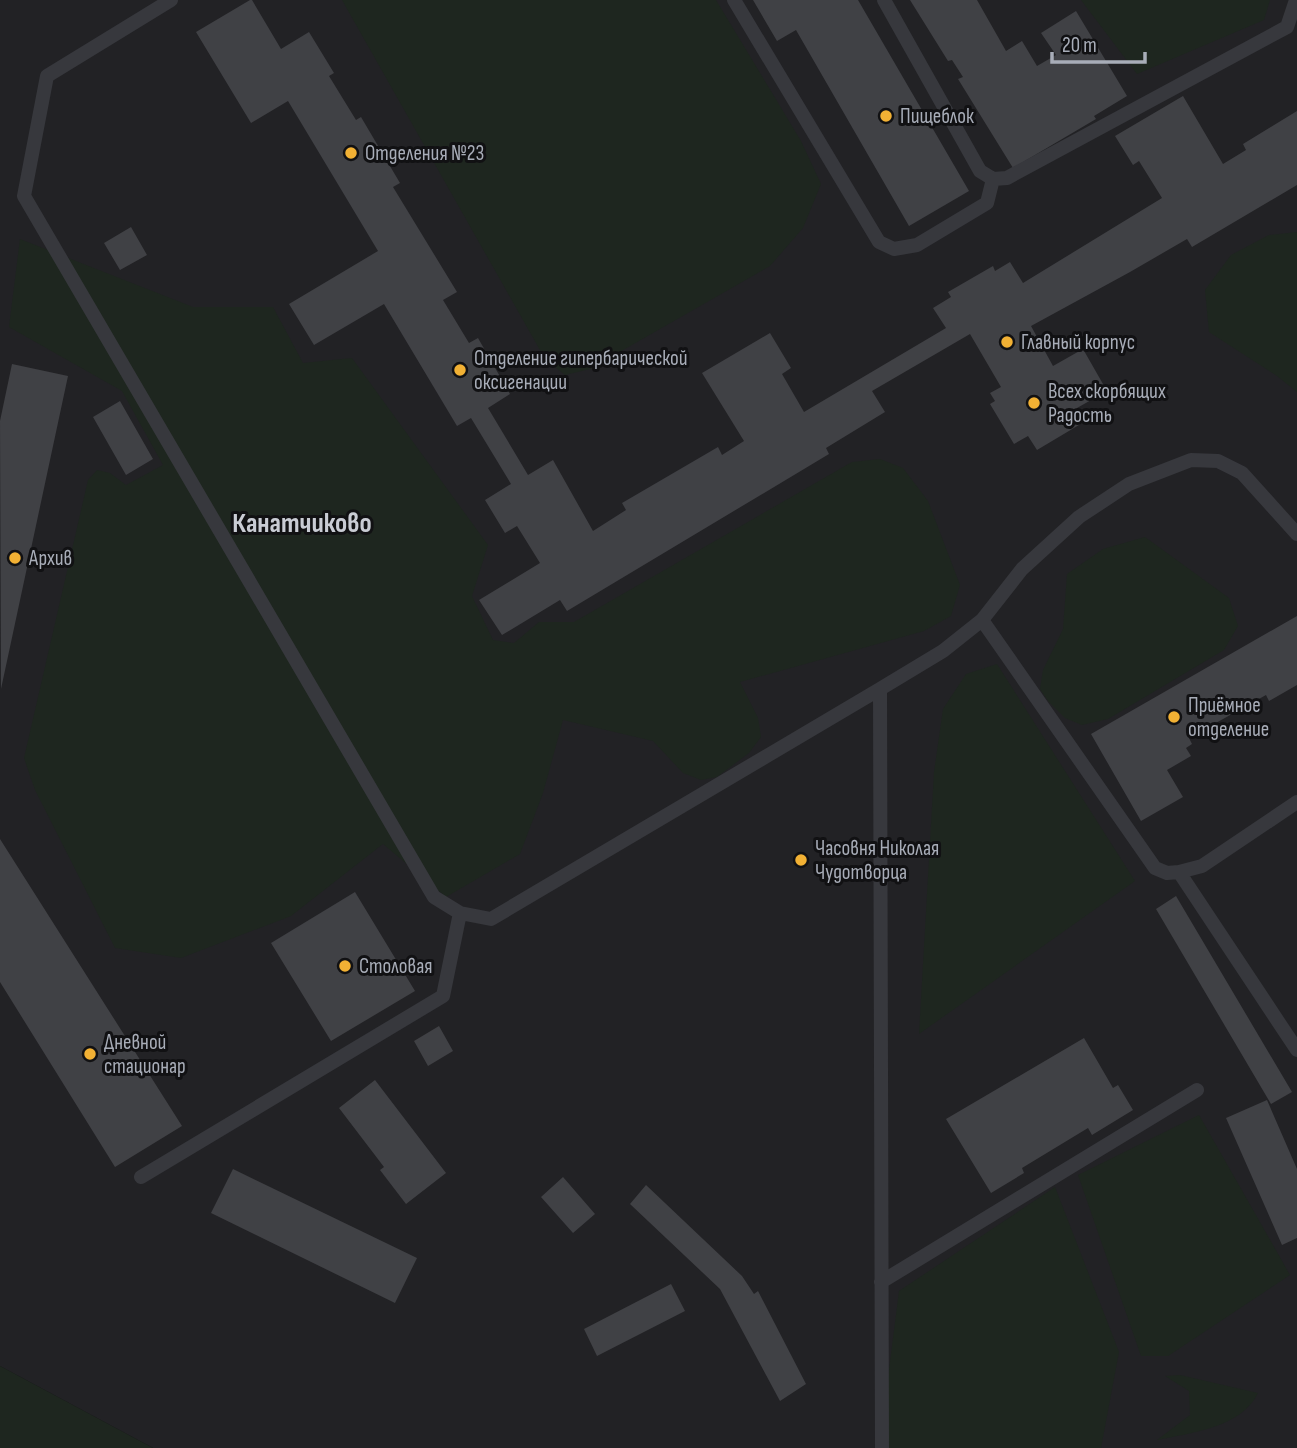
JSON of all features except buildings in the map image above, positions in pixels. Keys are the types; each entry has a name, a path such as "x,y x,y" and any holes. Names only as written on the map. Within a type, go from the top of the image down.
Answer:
{"lane":[{"path":"171,0 47,76 24,196 434,897 460,913 491,919 943,651 982,620 1022,569 1079,517 1129,484 1191,460 1218,461 1242,473 1297,534"},
{"path":"734,0 878,242 894,249 917,245 987,203 993,179"},
{"path":"884,0 980,171 993,179 1007,178 1287,27 1296,0"},
{"path":"982,620 1155,868 1167,873 1202,866 1297,802"},
{"path":"880,689 882,1448"},
{"path":"1179,872 1297,1050"},
{"path":"141,1177 443,996 460,913"},
{"path":"881,1282 1198,1090"}],"shaded area":[{"path":"0,0 1297,0 1297,1448 153,1448 0,1366"},
{"path":"342,0 716,0 801,141 821,184 803,228 770,266 590,369 565,375 545,359"},
{"path":"1081,0 1270,0 1264,20 1137,74"},
{"path":"1297,232 1297,392 1209,332 1205,290 1231,255 1269,235"},
{"path":"20,239 193,307 273,307 303,363 352,358 488,545 472,596 493,640 514,643 539,622 574,622 852,462 880,459 903,468 928,501 960,585 951,616 924,631 740,682 758,718 761,737 749,753 717,777 701,780 683,773 653,741 563,720 543,793 520,854 446,897 383,844 291,916 181,958 115,948 35,790 24,758 88,480 97,470 110,473 126,485 163,465 122,391 9,327"},
{"path":"1145,537 1229,598 1238,626 1224,650 1108,719 1082,725 1065,718 1040,689 1043,670 1063,629 1067,574 1103,549"},
{"path":"997,664 1135,881 919,1034 934,772 943,709 966,674"},
{"path":"1199,1115 1290,1275 1168,1356 1141,1356 1078,1175"},
{"path":"1055,1187 1119,1352 1101,1448 879,1448 899,1291"},
{"path":"0,1366 153,1448 0,1448"},
{"path":"1180,1375 1258,1393 1250,1405 1227,1421 1214,1427 1157,1440 1190,1415 1189,1391 1165,1376"}],"place":[{"name":"Пищеблок","path":"886,116"},
{"name":"Отделения №23","path":"351,153"},
{"name":"Главный корпус","path":"1007,342"},
{"name":"Отделение гипербарической оксигенации","path":"460,370"},
{"name":"Всех скорбящих Радость","path":"1034,403"},
{"name":"Архив","path":"15,558"},
{"name":"Приёмное отделение","path":"1174,717"},
{"name":"Часовня Николая Чудотворца","path":"801,860"},
{"name":"Столовая","path":"345,966"},
{"name":"Дневной стационар","path":"90,1054"}],"district":[{"name":"Канатчиково","path":"302,523"}]}
